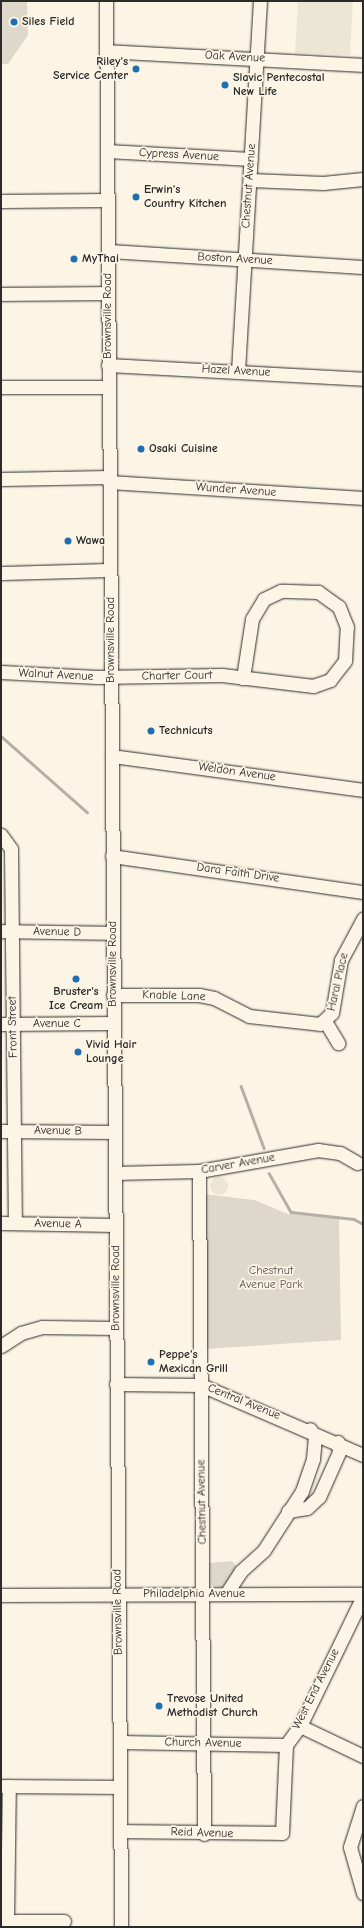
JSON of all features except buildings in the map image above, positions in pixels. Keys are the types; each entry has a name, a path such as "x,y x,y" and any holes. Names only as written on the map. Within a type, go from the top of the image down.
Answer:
{"street":[{"name":"Brownsville Road","path":"106,1 116,1384 120,1787 122,1831 121,1927"},
{"name":"Chestnut Avenue","path":"238,371 260,1"},
{"name":"Oak Avenue","path":"106,51 257,58 363,65"},
{"name":"Cypress Avenue","path":"107,151 251,159"},
{"path":"250,180 323,183 363,178"},
{"path":"1,201 107,200"},
{"name":"Boston Avenue","path":"108,251 363,267"},
{"path":"1,294 108,293"},
{"name":"Hazel Avenue","path":"108,365 363,379"},
{"path":"1,387 109,387"},
{"name":"Wunder Avenue","path":"1,479 109,480 363,498"},
{"path":"1,573 110,570"},
{"name":"Charter Court","path":"111,677 243,678 306,686 330,680 341,668 347,653 346,622 340,607 318,592 281,591 264,599 252,619 243,678"},
{"name":"Walnut Avenue","path":"1,672 111,677"},
{"name":"Weldon Avenue","path":"112,756 363,790"},
{"name":"Front Street","path":"1,835 11,849 6,931 7,1024 14,1131 15,1223"},
{"name":"Dara Faith Drive","path":"112,856 363,892"},
{"name":"Haral Place","path":"338,1043 325,1021 332,1013 345,949 363,919"},
{"name":"Avenue D","path":"6,931 113,933"},
{"name":"Knable Lane","path":"114,995 199,995 214,998 249,1016 316,1024 325,1021"},
{"name":"Avenue C","path":"7,1024 114,1023"},
{"name":"Avenue B","path":"1,1130 114,1132"},
{"name":"Carver Avenue","path":"115,1173 199,1171 318,1150 340,1153 357,1163"},
{"name":"Chestnut Avenue","path":"199,1171 204,1593 204,1834"},
{"name":"Avenue A","path":"1,1223 115,1225"},
{"path":"1,1346 21,1333 42,1327 116,1328"},
{"name":"Central Avenue","path":"116,1384 202,1385 310,1429 363,1456"},
{"path":"226,1594 241,1571 264,1550 302,1491 310,1470 315,1437 310,1429"},
{"path":"288,1511 307,1508 319,1497 339,1452 338,1442"},
{"name":"Philadelphia Avenue","path":"1,1595 204,1593 363,1595"},
{"name":"West End Avenue","path":"286,1745 300,1726 363,1595"},
{"path":"300,1726 363,1756"},
{"name":"Church Avenue","path":"120,1742 286,1745"},
{"name":"Reid Avenue","path":"122,1831 204,1834 282,1832 286,1745"},
{"path":"64,1921 4,1921 5,1786 120,1787"},
{"path":"363,1806 350,1847 363,1893"}],"shaded area":[{"path":"298,1 353,1 350,55 295,53"},
{"path":"219,1177 225,1180 228,1186 225,1192 219,1195 213,1192 210,1186 213,1180"}],"green space":[{"name":"Siles Field","path":"1,1 27,1 28,35 8,64 1,64"},
{"name":"Chestnut Avenue Park","path":"204,1194 254,1200 288,1214 339,1218 341,1340 205,1349"},
{"path":"232,1561 239,1569 224,1588 209,1585 208,1563"}],"waterway":[{"path":"1,736 87,812"},
{"path":"241,1086 264,1148"},
{"path":"269,1173 291,1212 354,1219 363,1224"}],"place":[{"name":"Siles Field","path":"14,22"},
{"name":"Riley's Service Center","path":"136,69"},
{"name":"Slavic Pentecostal New Life","path":"225,85"},
{"name":"Erwin's Country Kitchen","path":"136,197"},
{"name":"MyThai","path":"74,259"},
{"name":"Osaki Cuisine","path":"141,449"},
{"name":"Wawa","path":"68,541"},
{"name":"Technicuts","path":"151,731"},
{"name":"Bruster's Ice Cream","path":"76,979"},
{"name":"Vivid Hair Lounge","path":"78,1052"},
{"name":"Peppe's Mexican Grill","path":"151,1362"},
{"name":"Trevose United Methodist Church","path":"159,1706"}]}
